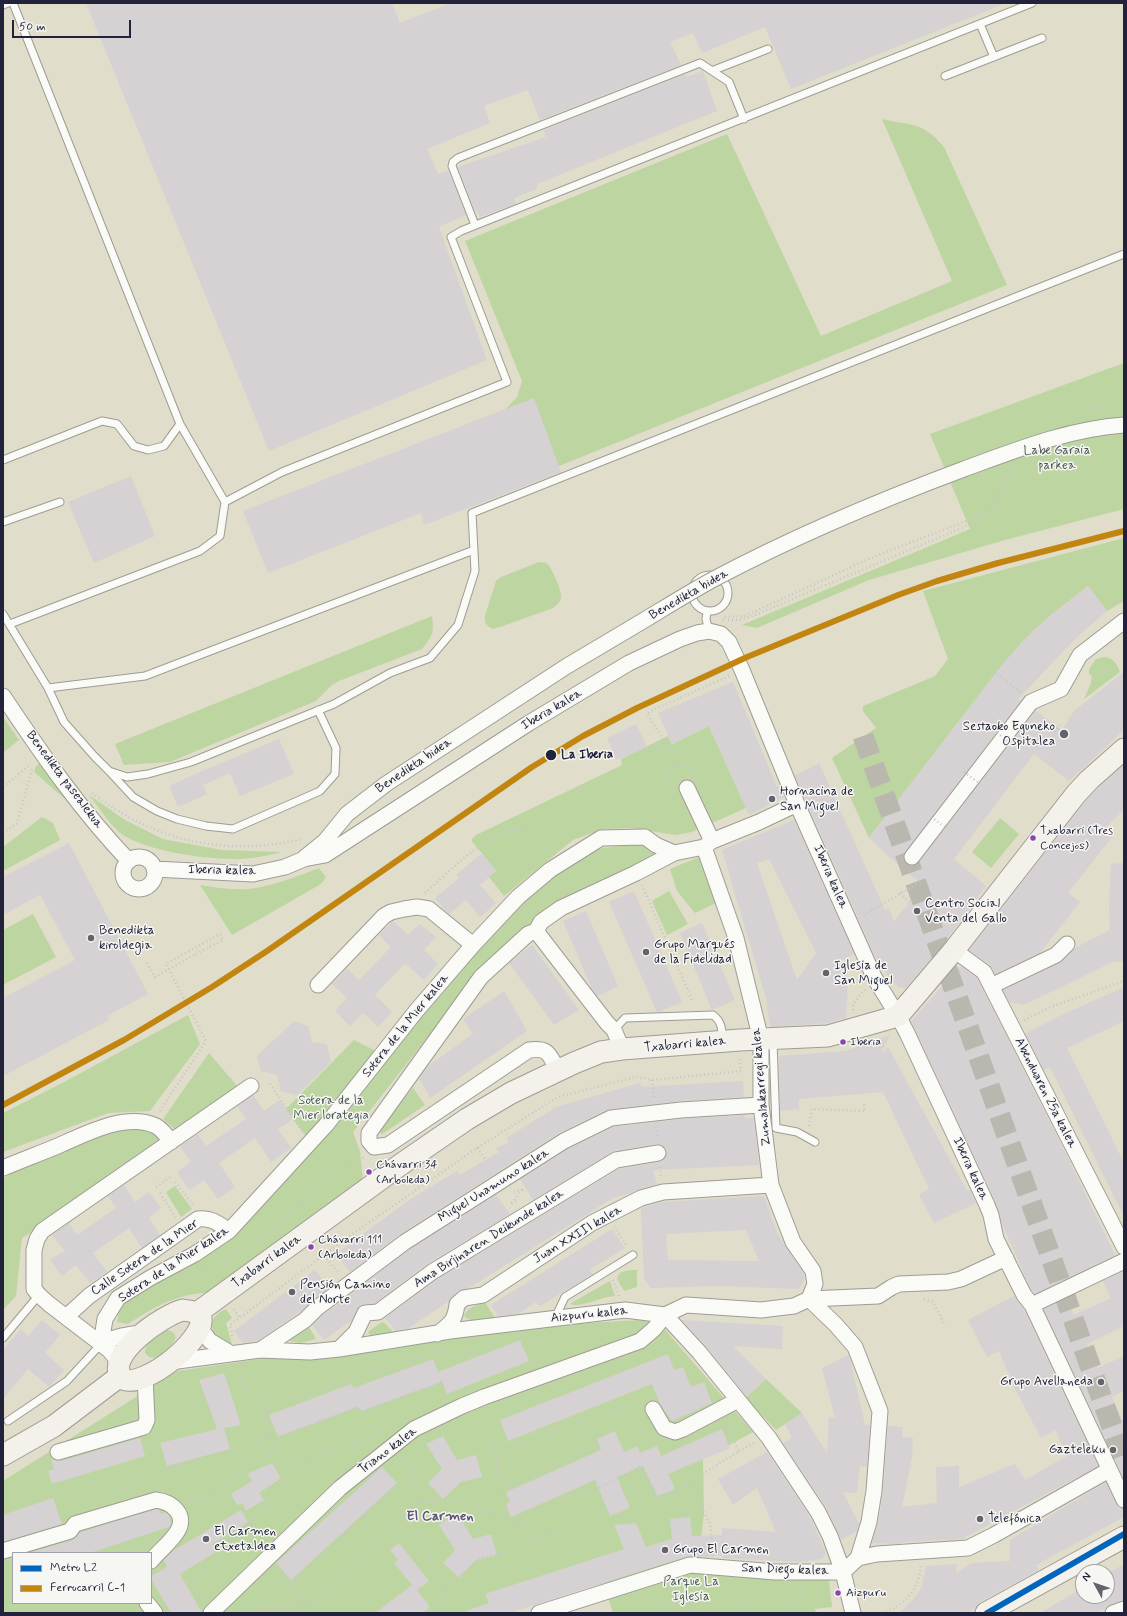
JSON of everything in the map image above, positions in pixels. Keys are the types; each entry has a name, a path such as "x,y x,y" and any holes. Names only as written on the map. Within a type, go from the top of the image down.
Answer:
{"street":[{"name":"Benedikta bidea","path":"304,859 333,832 347,814 386,784 534,687 712,580 789,542 922,485 1039,442 1081,431 1124,426"},
{"path":"912,857 1031,702 1061,689 1080,655 1124,621"},
{"name":"Iberia kalea","path":"154,869 253,874 285,867 304,859 325,855 355,837 465,764 629,663 680,639 697,633 709,631 721,634 729,642 742,670 797,804 874,977 898,1016 991,1215 996,1239 1024,1295 1032,1305 1124,1500"},
{"name":"Benedikta pasealekua","path":"3,696 44,758 110,840 129,861"},
{"path":"898,1016 954,950 1076,794 1089,780 1124,749"},
{"name":"Zumalakarregi kalea","path":"687,788 708,844 767,1040 761,1105 771,1185 794,1242 813,1271 815,1284 809,1299"},
{"path":"558,1070 548,1053 539,1049 529,1050 388,1145 374,1147 369,1141 369,1133 480,977 528,934 536,931 540,922 561,908 636,873 674,853 708,844 797,804"},
{"path":"333,832 336,838 345,839 355,837"},
{"name":"Sotera de la Mier kalea","path":"101,1344 105,1319 118,1298 150,1278 195,1254 229,1231 326,1125 417,1010 473,945 518,897 550,870 601,838 645,837 656,845 674,853"},
{"path":"134,858 144,858 152,864 154,875 150,884 146,887 136,888 127,883 123,874 126,864 129,861 134,858"},
{"path":"318,985 384,916 391,912 406,908 417,907 429,909 473,945"},
{"path":"536,931 614,1030 622,1049"},
{"path":"991,986 1056,955 1067,944"},
{"name":"Abenduaren 25a kalea","path":"954,950 984,972 1124,1247"},
{"name":"Txabarri kalea","path":"119,1372 128,1381 145,1376 170,1362 192,1340 199,1321 274,1256 467,1119 511,1093 558,1070 601,1052 622,1049 828,1036 898,1016"},
{"path":"119,1372 115,1358 101,1344 39,1295 34,1288 34,1250 37,1239 42,1231 251,1086"},
{"name":"Miguel Unamuno kalea","path":"260,1350 305,1320 317,1308 405,1242 564,1142 611,1118 681,1110 761,1105"},
{"path":"428,1118 440,1137"},
{"path":"3,1168 102,1127 126,1122 144,1122 157,1127 171,1142"},
{"name":"Ama Birjinaren Deikunde kalea","path":"339,1349 356,1332 365,1313 378,1312 432,1272 616,1160 658,1153"},
{"name":"Juan XXIII kalea","path":"436,1334 451,1324 455,1316 456,1304 464,1298 483,1295 606,1215 641,1198 663,1192 771,1185"},
{"name":"Calle Sotera de la Mier","path":"66,1317 89,1296 198,1219 203,1218 216,1222 229,1231"},
{"path":"852,1613 843,1572 830,1536 818,1512 769,1438 699,1352 665,1315 686,1305 760,1310 794,1306 809,1299 878,1296 899,1284 948,1282 960,1279 1006,1258"},
{"path":"1032,1305 1124,1262"},
{"path":"809,1299 836,1325 855,1347 880,1411 874,1491 869,1522 858,1558 877,1554 968,1548 1110,1470"},
{"path":"3,1455 54,1426 119,1372 125,1352 142,1333 166,1317 177,1312 187,1310 199,1321 210,1341 235,1351"},
{"name":"Aizpuru kalea","path":"170,1362 235,1351 260,1350 310,1352 339,1349 450,1331 625,1310 665,1315"},
{"name":"Triano kalea","path":"212,1612 340,1488 414,1429 484,1397 640,1341 654,1329 665,1315"},
{"path":"101,1344 109,1339 122,1335 142,1333"},
{"path":"58,1452 144,1427 147,1420 145,1376"},
{"path":"653,1409 664,1428 675,1432 738,1400"},
{"path":"3,1551 70,1531 75,1524 156,1500 164,1501 175,1508 179,1516 180,1524 177,1532 152,1559"},
{"path":"986,1613 1124,1537"},
{"name":"San Diego kalea","path":"539,1613 690,1565 775,1572 843,1572 858,1558"},
{"path":"148,1604 155,1613"},
{"path":"1113,1613 1124,1609"}],"lane":[{"path":"3,5 8,3"},
{"path":"10,624 200,551 220,536 225,502 180,424 13,3"},
{"path":"225,502 282,472 507,382 451,237 460,231 1032,3"},
{"path":"980,24 994,56"},
{"path":"945,76 1042,38"},
{"path":"714,70 768,49"},
{"path":"475,225 452,166 453,162 458,158 700,63 714,70 729,82 744,119"},
{"path":"109,771 127,777 148,774 184,764 334,704 390,673 430,658 458,625 475,571 472,513 1124,254"},
{"path":"3,460 102,421 118,424 134,446 148,450 164,446 180,424"},
{"path":"3,522 60,502"},
{"path":"48,688 144,676 474,550"},
{"path":"710,575 716,576 725,583 728,595 723,606 719,610 707,612 697,606 692,595 695,584 699,579 710,575"},
{"path":"707,612 706,619 709,631"},
{"path":"3,614 48,688 64,722 133,797 157,811 177,819 206,826 233,829 320,791 335,774 336,748 318,710"},
{"path":"614,1030 626,1018 714,1015 719,1020 722,1029 722,1042"},
{"path":"767,1040 776,1128 798,1132 815,1142"},
{"path":"555,1318 565,1297 633,1255"},
{"path":"3,1338 39,1295"},
{"path":"8,1421 67,1381 101,1344"}],"path":[{"path":"1124,386 1122,387 1124,393"},
{"path":"1079,415 1124,399"},
{"path":"709,631 723,620 724,617 745,616 873,557 974,518 981,513 994,497 1012,464"},
{"path":"723,620 736,620 750,617 983,518 996,505 1016,466"},
{"path":"1031,702 995,672 1021,636 1048,610"},
{"path":"676,766 665,743 647,714 742,670"},
{"path":"1055,732 1060,725"},
{"path":"994,730 1010,743"},
{"path":"644,748 647,753 665,743"},
{"name":"Benedikta pasealekua","path":"3,787 35,761 17,822 3,833"},
{"path":"964,772 979,783"},
{"path":"931,817 945,827"},
{"path":"406,908 477,848 496,836 532,825 555,822 574,824 588,833"},
{"path":"636,873 692,1000"},
{"path":"850,923 920,882"},
{"path":"900,893 909,902"},
{"path":"147,963 155,977 162,973 169,969 224,940 220,934 166,964 169,971 206,1041 151,1125"},
{"path":"853,1030 853,1004 874,977"},
{"path":"1011,1026 1053,1006 1124,981"},
{"path":"115,1496 153,1472 231,1451 270,1437 266,1409 241,1382 230,1325 324,1256 477,1148 558,1097 636,1077 652,1080 741,1071"},
{"path":"270,1084 310,1143"},
{"path":"806,1137 812,1109 865,1111 864,1104"},
{"path":"201,1272 271,1230 346,1164 372,1154 374,1147"},
{"path":"477,1148 486,1160"},
{"path":"156,1187 172,1176"},
{"path":"175,1182 203,1218"},
{"path":"510,1193 522,1190 512,1203 520,1201"},
{"path":"160,1193 184,1230"},
{"path":"606,1215 633,1255"},
{"path":"324,1256 344,1279"},
{"path":"223,1260 229,1271"},
{"path":"608,1271 625,1310"},
{"path":"919,1299 933,1302 945,1325"},
{"path":"266,1409 443,1349 448,1360 503,1340"},
{"path":"175,1508 204,1498 272,1450 278,1437 358,1407 359,1413 442,1382 446,1398"},
{"path":"484,1397 496,1468 503,1489 502,1506 507,1519"},
{"path":"496,1468 501,1450 647,1397 653,1409"},
{"path":"503,1489 597,1448 584,1420"},
{"path":"512,1521 589,1487 593,1491 639,1468 654,1489 656,1500 689,1483 739,1452 726,1427"},
{"path":"212,1612 190,1580 221,1564 218,1547 252,1525 252,1516 271,1504 267,1495 285,1481 296,1465 386,1431"},
{"path":"151,1438 153,1472"},
{"path":"397,1442 415,1483 418,1502 412,1522 445,1591"},
{"path":"290,1584 411,1473"},
{"path":"689,1483 710,1524 715,1566"},
{"path":"231,1613 307,1604 418,1502 443,1499 507,1519 551,1535 476,1561 445,1591 438,1613"},
{"path":"882,1613 899,1605 914,1591 919,1580 922,1550"},
{"path":"267,1558 307,1604"},
{"path":"777,1613 802,1596 800,1572"},
{"path":"644,1613 680,1604 732,1605 753,1610 756,1613"},
{"path":"687,1613 688,1604"}],"green space":[{"path":"882,119 909,124 923,129 944,147 1007,285 559,466 505,410 517,397 522,381 465,241 727,134 821,336 952,281"},
{"name":"Labe Garaia parkea","path":"1124,363 1124,509 1005,540 869,580 757,628 742,625 970,529 930,434"},
{"path":"1124,538 1124,601 1107,611 1088,586 1051,615 1027,637 1003,664 869,838 832,758 876,728 863,711 863,706 935,676 948,659 923,591"},
{"path":"539,562 546,563 553,574 561,595 559,603 553,608 500,627 490,628 485,622 485,616 496,581 501,577"},
{"path":"432,616 432,634 422,649 339,681 332,685 316,701 170,762 124,765 115,744"},
{"path":"1104,657 1110,658 1120,672 1084,699 1091,683 1092,676 1089,674 1089,669 1096,659"},
{"path":"3,717 19,740 3,753"},
{"path":"709,726 746,808 692,832 676,835 630,828 603,829 573,840 504,896 489,877 496,871 471,840 476,835 622,765 621,759 668,736 672,744"},
{"path":"40,763 66,800 34,772 36,766"},
{"path":"89,795 125,820 163,839 222,850 282,852 252,858 222,859 186,855 151,847 135,841 119,832"},
{"path":"42,817 53,823 60,840 3,871 3,847"},
{"path":"1000,818 1019,834 991,868 972,852"},
{"name":"Sotera de la Mier lorategia","path":"642,843 663,857 529,925 471,982 353,1132 360,1151 363,1183 214,1292 189,1295 169,1301 128,1324 117,1322 121,1301 214,1246 312,1145 286,1109 354,1040 388,1057 465,960 519,903 566,865 595,849"},
{"path":"699,857 716,903 695,913 677,891 670,869"},
{"path":"319,868 326,877 321,884 232,935 200,885 235,889 256,888 296,877"},
{"path":"669,891 688,924 667,935 652,901"},
{"path":"33,914 56,957 3,985 3,930"},
{"path":"188,1015 200,1044 150,1111 108,1113 3,1152 3,1113 68,1080"},
{"path":"209,1053 238,1087 177,1131 163,1119"},
{"path":"413,1088 425,1105 381,1135 380,1129 384,1121"},
{"path":"124,1128 151,1130 162,1138 159,1143 22,1238 16,1296 3,1310 3,1178 62,1148"},
{"path":"175,1186 192,1209 181,1217 166,1192"},
{"path":"637,1270 637,1287 624,1291 617,1279 618,1276 621,1272"},
{"path":"610,1281 615,1296 583,1304 572,1305 571,1303"},
{"path":"485,1302 495,1318 475,1321 464,1316 470,1308"},
{"path":"226,1309 232,1318 226,1323 232,1344 219,1338 212,1328 214,1318"},
{"name":"Parque La Iglesia","path":"656,1319 753,1432 703,1459 704,1513 698,1565 828,1572 832,1607 815,1609 816,1613 613,1613 606,1591 683,1566 472,1613 3,1613 3,1481 177,1371 450,1331"},
{"path":"382,1322 385,1323 394,1333 373,1336 368,1333 369,1331"},
{"path":"305,1327 309,1327 316,1339 301,1343 290,1341 290,1337"},
{"path":"164,1329 171,1331 175,1335 173,1343 165,1352 156,1358 149,1357 145,1353 147,1345"},
{"path":"766,1379 802,1413 776,1430 745,1398"}],"building":[{"path":"86,3 392,3 400,23 451,3 1004,4 791,89 765,27 702,53 693,33 670,42 681,65 540,120 528,90 484,106 490,123 427,149 438,174 448,171 466,215 439,227 487,360 269,451"},
{"path":"703,71 717,111 537,184 537,189 514,198 516,204 480,217 477,211 475,211 458,167 546,137 544,130 685,74 686,77"},
{"path":"534,398 561,472 424,525 421,513 268,573 243,511"},
{"path":"131,476 155,536 94,563 68,502"},
{"path":"1088,586 1107,611 1078,636 1018,699 1021,700 905,852 903,856 904,861 911,866 919,862 1036,711 1062,730 1074,711 1124,672 1124,730 1069,781 1034,754 954,859 986,886 941,947 906,988 898,987 890,979 874,954 795,776 819,763 885,910 889,908 894,921 924,885 905,871 869,838 999,669 1027,637 1051,615"},
{"path":"733,682 777,787 780,786 784,797 749,815 709,726 672,744 658,713"},
{"path":"636,724 647,747 617,760 607,738"},
{"path":"279,739 294,774 240,796 230,773 203,785 207,794 178,807 169,786"},
{"path":"1124,765 1124,810 1106,827 1115,833 1068,893 1080,902 1040,953 995,974 990,965 969,950 1085,802"},
{"path":"794,820 854,954 842,960 848,982 846,1018 828,1023 770,1027 766,998 722,850","holes":["769,859 816,953 797,980 757,863"]},
{"name":"Benedikta kiroldegia","path":"69,843 148,994 107,1016 109,1020 3,1076 3,998 75,960 40,895 3,915 3,877"},
{"path":"482,853 496,871 480,885 496,903 480,917 466,900 449,914 435,898 459,878 456,875"},
{"path":"1124,863 1124,961 1113,962 1024,1005 1009,1002 1003,990 1060,963 1075,948 1110,930 1109,907 1111,864"},
{"name":"Grupo Marqués de la Fidelidad","path":"634,891 682,1002 659,1012 657,1012 609,902"},
{"path":"586,911 618,986 597,996 591,987 563,921"},
{"path":"393,921 408,935 420,924 436,937 424,950 438,964 424,980 405,963 375,995 392,1012 378,1027 363,1013 350,1026 335,1011 347,998 332,984 347,968 359,980 391,947 379,935"},
{"path":"702,923 735,1000 712,1010 680,933"},
{"path":"532,945 579,1010 554,1025 509,963"},
{"path":"961,966 977,978 1115,1255 1035,1294 1030,1287 1002,1224 995,1201 911,1021"},
{"path":"1124,987 1124,1021 1067,1048 1124,1163 1124,1217 1050,1067 1044,1070 1025,1034 1057,1017"},
{"path":"504,991 527,1031 430,1098 419,1078 428,1066 473,1034 463,1019"},
{"path":"294,1021 308,1026 312,1042 327,1044 331,1062 297,1095 281,1091 277,1075 261,1071 257,1056"},
{"path":"890,1035 882,1051 884,1052 888,1047 967,1191 970,1190 976,1203 934,1223 919,1194 929,1189 883,1092 799,1099 799,1109 780,1111 779,1056 846,1051"},
{"path":"743,1081 744,1097 680,1101 607,1110 559,1133 400,1234 350,1272 336,1254 409,1200 457,1171 460,1175 499,1152 496,1148 508,1143 507,1138 556,1107 640,1083 642,1087"},
{"path":"253,1095 264,1111 280,1100 293,1119 278,1129 291,1148 271,1162 255,1138 219,1163 235,1187 218,1199 204,1180 189,1190 177,1172 191,1162 180,1146 198,1134 206,1146 246,1119 237,1106"},
{"path":"745,1115 745,1118 754,1118 759,1165 653,1170 657,1184 613,1198 469,1288 458,1291 449,1301 409,1328 396,1331 385,1318 437,1279 619,1169 660,1162 664,1160 667,1152 665,1147 657,1144 614,1151 533,1200 520,1179 568,1149 614,1127 682,1119"},
{"path":"124,1185 135,1202 149,1192 161,1208 149,1218 160,1235 142,1248 129,1228 93,1253 107,1272 90,1283 76,1265 62,1276 50,1260 65,1251 52,1235 69,1223 77,1235 116,1208 108,1196"},
{"path":"496,1195 510,1214 427,1264 375,1303 360,1305 352,1320 324,1340 312,1325 410,1249"},
{"path":"764,1196 777,1233 804,1274 805,1278 799,1289 719,1286 651,1288 644,1279 641,1208 661,1202","holes":["746,1230 759,1261 668,1260 666,1234"]},
{"path":"612,1229 625,1248 589,1270 593,1274 540,1306 536,1302 518,1314 498,1316 491,1305"},
{"path":"315,1270 329,1288 301,1311 257,1341 243,1343 234,1331"},
{"name":"Grupo Avellaneda","path":"1123,1271 1124,1326 1087,1344 1098,1368 1124,1356 1124,1391 1112,1397 1124,1423 1124,1479 1044,1309 1066,1299 1074,1315 1111,1298 1103,1281"},
{"path":"1014,1296 1024,1310 1098,1466 962,1539 902,1542 896,1544 872,1543 878,1524 883,1492 888,1426 903,1427 902,1437 913,1438 912,1457 902,1507 937,1503 936,1467 959,1466 959,1487 1015,1464 1025,1480 1067,1456 1055,1430 1041,1438 1016,1391 999,1351 987,1357 968,1320"},
{"path":"42,1320 60,1335 45,1353 64,1370 49,1387 28,1369 3,1399 3,1350 21,1329 28,1336"},
{"path":"682,1320 783,1326 782,1349 733,1346 766,1379 747,1397 706,1346"},
{"path":"520,1340 529,1361 447,1394 442,1382 362,1411 358,1407 278,1437 269,1415 351,1384 354,1388 433,1359 438,1372"},
{"path":"668,1354 674,1370 683,1367 691,1387 704,1382 712,1403 672,1421 660,1404 652,1384 508,1441 500,1420"},
{"path":"849,1355 865,1425 870,1425 867,1467 860,1466 857,1493 843,1492 859,1524 857,1531 841,1540 826,1507 783,1443 792,1438 785,1424 802,1413 827,1453 829,1417 835,1418 822,1368"},
{"path":"224,1373 241,1425 224,1428 230,1449 167,1466 160,1443 217,1429 199,1380"},
{"path":"722,1429 730,1448 668,1474 675,1489 657,1496 643,1466 617,1477 630,1508 610,1516 595,1480 511,1517 506,1504 510,1502 506,1492 601,1450 597,1439 615,1431 624,1452 637,1446 640,1453 657,1446 661,1456"},
{"path":"443,1436 457,1460 476,1455 482,1477 461,1482 443,1499 428,1483 442,1469 426,1444"},
{"path":"140,1438 145,1456 52,1484 48,1471 54,1469 51,1459 61,1461"},
{"path":"767,1452 810,1517 826,1553 822,1559 799,1562 723,1558 723,1555 708,1557 688,1556 509,1613 466,1613 466,1611 489,1603 485,1594 624,1549 614,1525 636,1523 646,1547 672,1539 670,1519 690,1517 692,1536 722,1535 722,1528 776,1532 757,1488 733,1505 718,1479"},
{"path":"272,1463 281,1478 259,1493 264,1500 246,1511 242,1503 237,1505 231,1494 252,1481 247,1474"},
{"path":"382,1467 397,1483 291,1580 276,1563"},
{"path":"1106,1482 1116,1504 1119,1508 1124,1509 1124,1517 1036,1565 1039,1570 980,1602 975,1608 967,1613 900,1613 916,1596 922,1586 926,1566 957,1564 956,1573 971,1563 1010,1561 1010,1540"},
{"path":"53,1498 62,1524 3,1542 3,1515"},
{"path":"156,1509 159,1510 161,1514 165,1512 168,1514 171,1524 169,1527 93,1552 31,1552 73,1540 81,1532"},
{"name":"El Carmen etxetaldea","path":"241,1510 248,1522 212,1544 216,1552 180,1574 202,1613 171,1613 152,1581 152,1575 167,1567 164,1560 173,1551"},
{"path":"457,1513 473,1539 491,1534 497,1555 475,1561 459,1578 443,1563 455,1550 439,1525"},
{"path":"399,1543 429,1581 417,1590 430,1607 423,1613 375,1613 412,1585 394,1563 398,1560 390,1550"},
{"path":"1124,1564 1124,1600 1115,1603 1115,1569"},
{"path":"1075,1593 1075,1604 1113,1604 1105,1609 1093,1613 1040,1613"}],"tunnel":[{"path":"863,736 1124,1460"}],"metro line":[{"name":"L2","path":"987,1613 1124,1534"}],"rail line":[{"name":"C-1","path":"3,1105 124,1040 212,987 267,951 532,767 583,736 637,708 747,657 898,595 937,581 998,563 1124,531"}],"place":[{"name":"Sestaoko Eguneko Ospitalea","path":"1064,734"},
{"name":"La Iberia","path":"551,755"},
{"name":"Hornacina de San Miguel","path":"772,799"},
{"name":"Txabarri (Tres Concejos)","path":"1033,838"},
{"name":"Centro Social Venta del Gallo","path":"917,911"},
{"name":"Benedikta kiroldegia","path":"91,938"},
{"name":"Grupo Marqués de la Fidelidad","path":"646,952"},
{"name":"Iglesia de San Miguel","path":"826,973"},
{"name":"Iberia","path":"843,1042"},
{"name":"Chávarri 34 (Arboleda)","path":"369,1172"},
{"name":"Chávarri 111 (Arboleda)","path":"311,1247"},
{"name":"Pensión Camino del Norte","path":"292,1292"},
{"name":"Grupo Avellaneda","path":"1101,1382"},
{"name":"Gazteleku","path":"1113,1450"},
{"name":"Telefónica","path":"980,1519"},
{"name":"El Carmen etxetaldea","path":"206,1539"},
{"name":"Grupo El Carmen","path":"665,1550"},
{"name":"Aizpuru","path":"838,1593"}],"district":[{"name":"El Carmen","path":"440,1517"}]}
